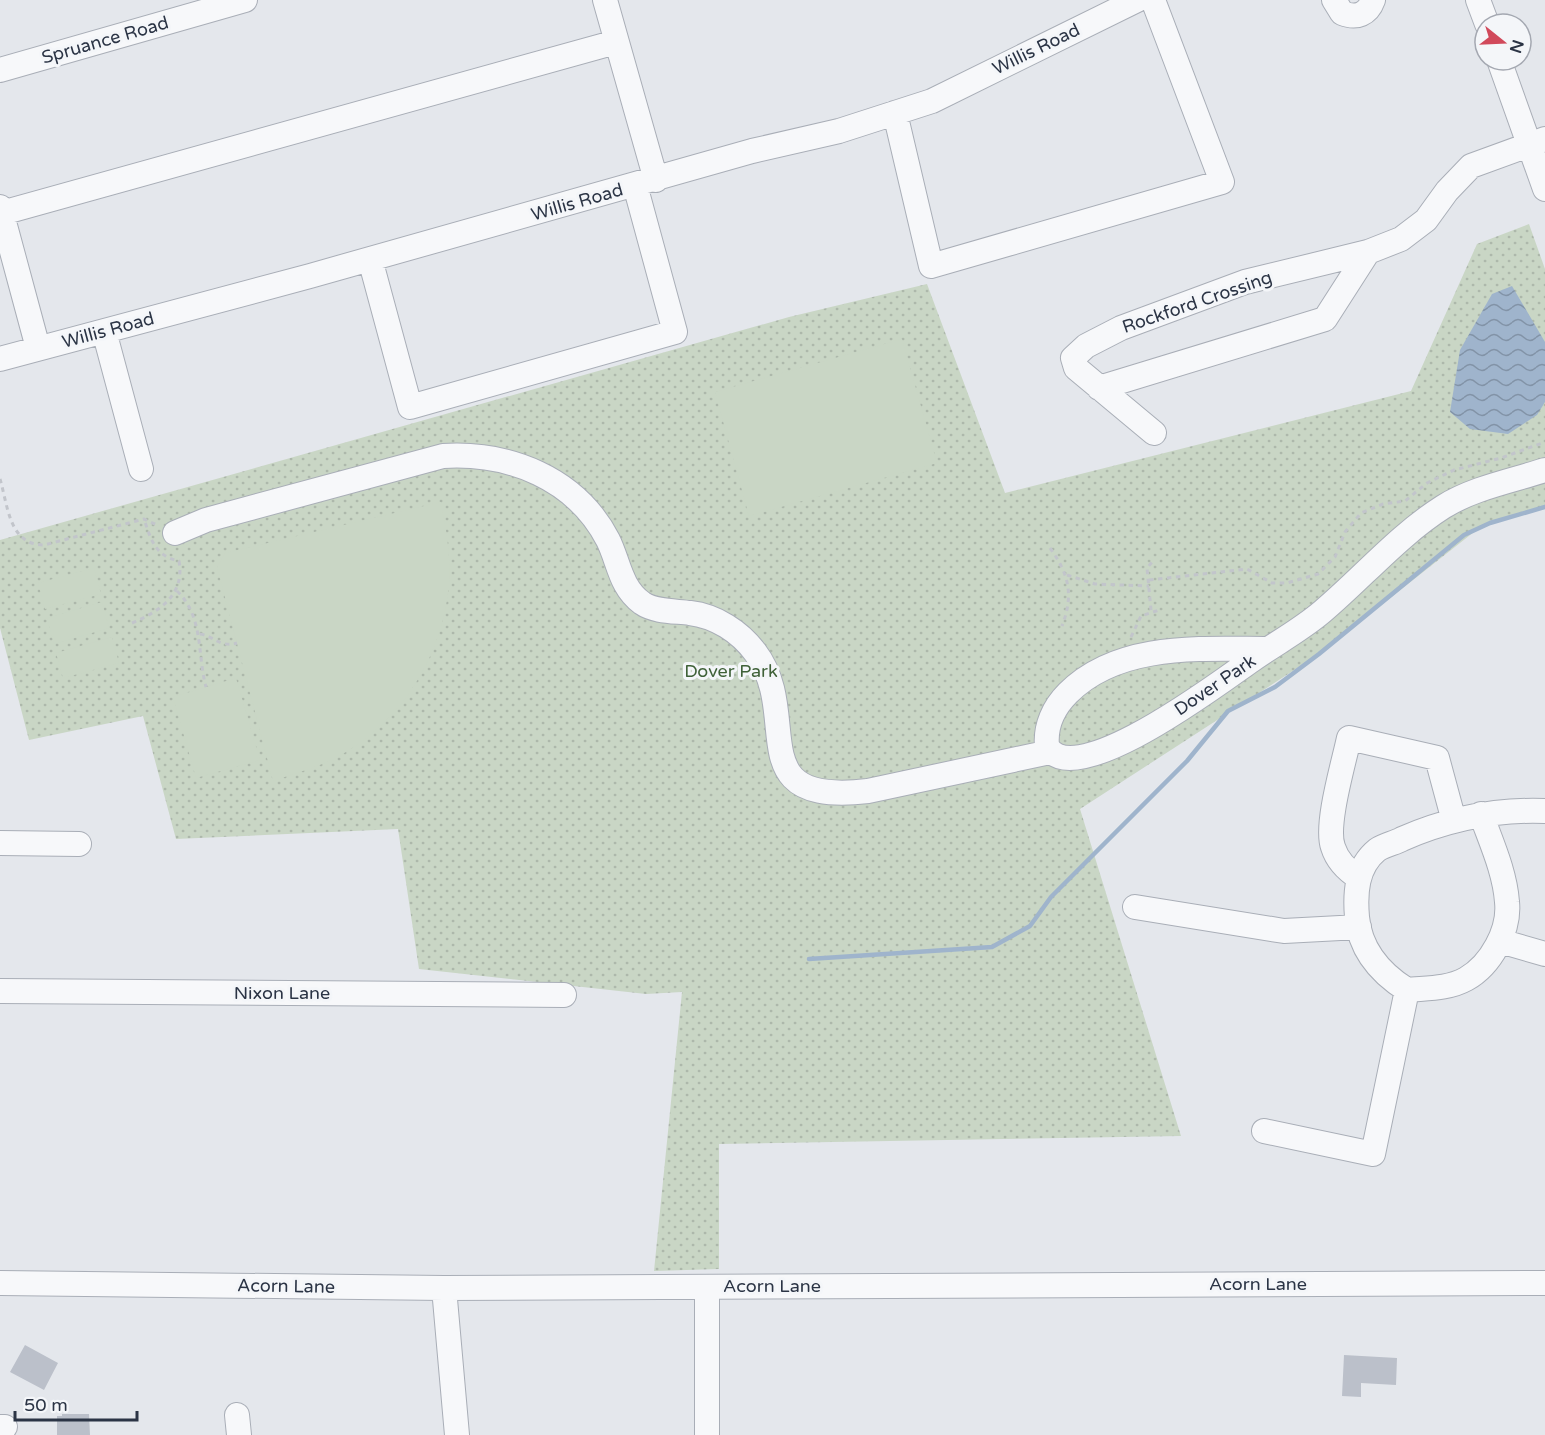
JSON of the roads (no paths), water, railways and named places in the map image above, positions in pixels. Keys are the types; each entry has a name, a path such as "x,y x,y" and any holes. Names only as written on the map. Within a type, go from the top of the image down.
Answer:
{"street":[{"name":"Spruance Road","path":"0,70 245,0"},
{"path":"370,259 410,407 675,332 646,183 605,0"},
{"name":"Willis Road","path":"0,359 646,183 752,151 839,131 932,101 1137,0"},
{"path":"895,113 931,266 1222,182 1153,0"},
{"path":"1334,0 1342,13 1356,16 1366,12 1373,0"},
{"path":"38,348 6,250 1,210 616,42"},
{"path":"1505,72 1537,141 1545,189"},
{"name":"Rockford Crossing","path":"1154,433 1076,368 1072,358 1086,346 1120,328 1245,282 1368,252 1401,239 1415,230 1471,166 1537,141"},
{"path":"1099,388 1325,319 1368,252"},
{"path":"104,331 141,469"},
{"path":"174,533 206,520 443,456 460,455 511,461 531,468 581,504 607,538 619,574 642,603 717,620 736,632 755,651 774,687 780,755 796,780 809,788 840,794 868,791 1050,752"},
{"name":"Dover Park","path":"1268,649 1169,651 1108,666 1076,685 1058,705 1048,730 1047,740 1050,752 1066,757 1079,757 1102,752 1127,742 1159,723 1268,649 1323,611 1441,508 1470,494 1545,470"},
{"path":"1359,878 1347,869 1332,846 1333,809 1349,738 1437,758 1454,821"},
{"path":"1481,814 1503,877 1508,904 1500,941 1485,963 1466,979 1445,986 1407,990 1376,965 1365,948 1359,927 1355,890 1364,866 1377,850 1430,827 1481,814 1545,811"},
{"path":"0,843 79,844"},
{"path":"1135,907 1284,931 1359,927"},
{"path":"1500,941 1545,954"},
{"path":"1264,1131 1373,1154 1407,990"},
{"name":"Nixon Lane","path":"0,991 564,995"},
{"name":"Acorn Lane","path":"0,1283 444,1288 1545,1283"},
{"path":"707,1287 707,1435"},
{"path":"444,1288 457,1435"}],"water":[{"path":"1512,286 1545,342 1545,402 1537,415 1508,434 1470,429 1450,412 1460,350 1492,294"}],"waterway":[{"path":"809,959 992,947 1030,926 1051,897 1187,761 1228,711 1275,687 1319,654 1464,535 1490,523 1545,507"}]}
